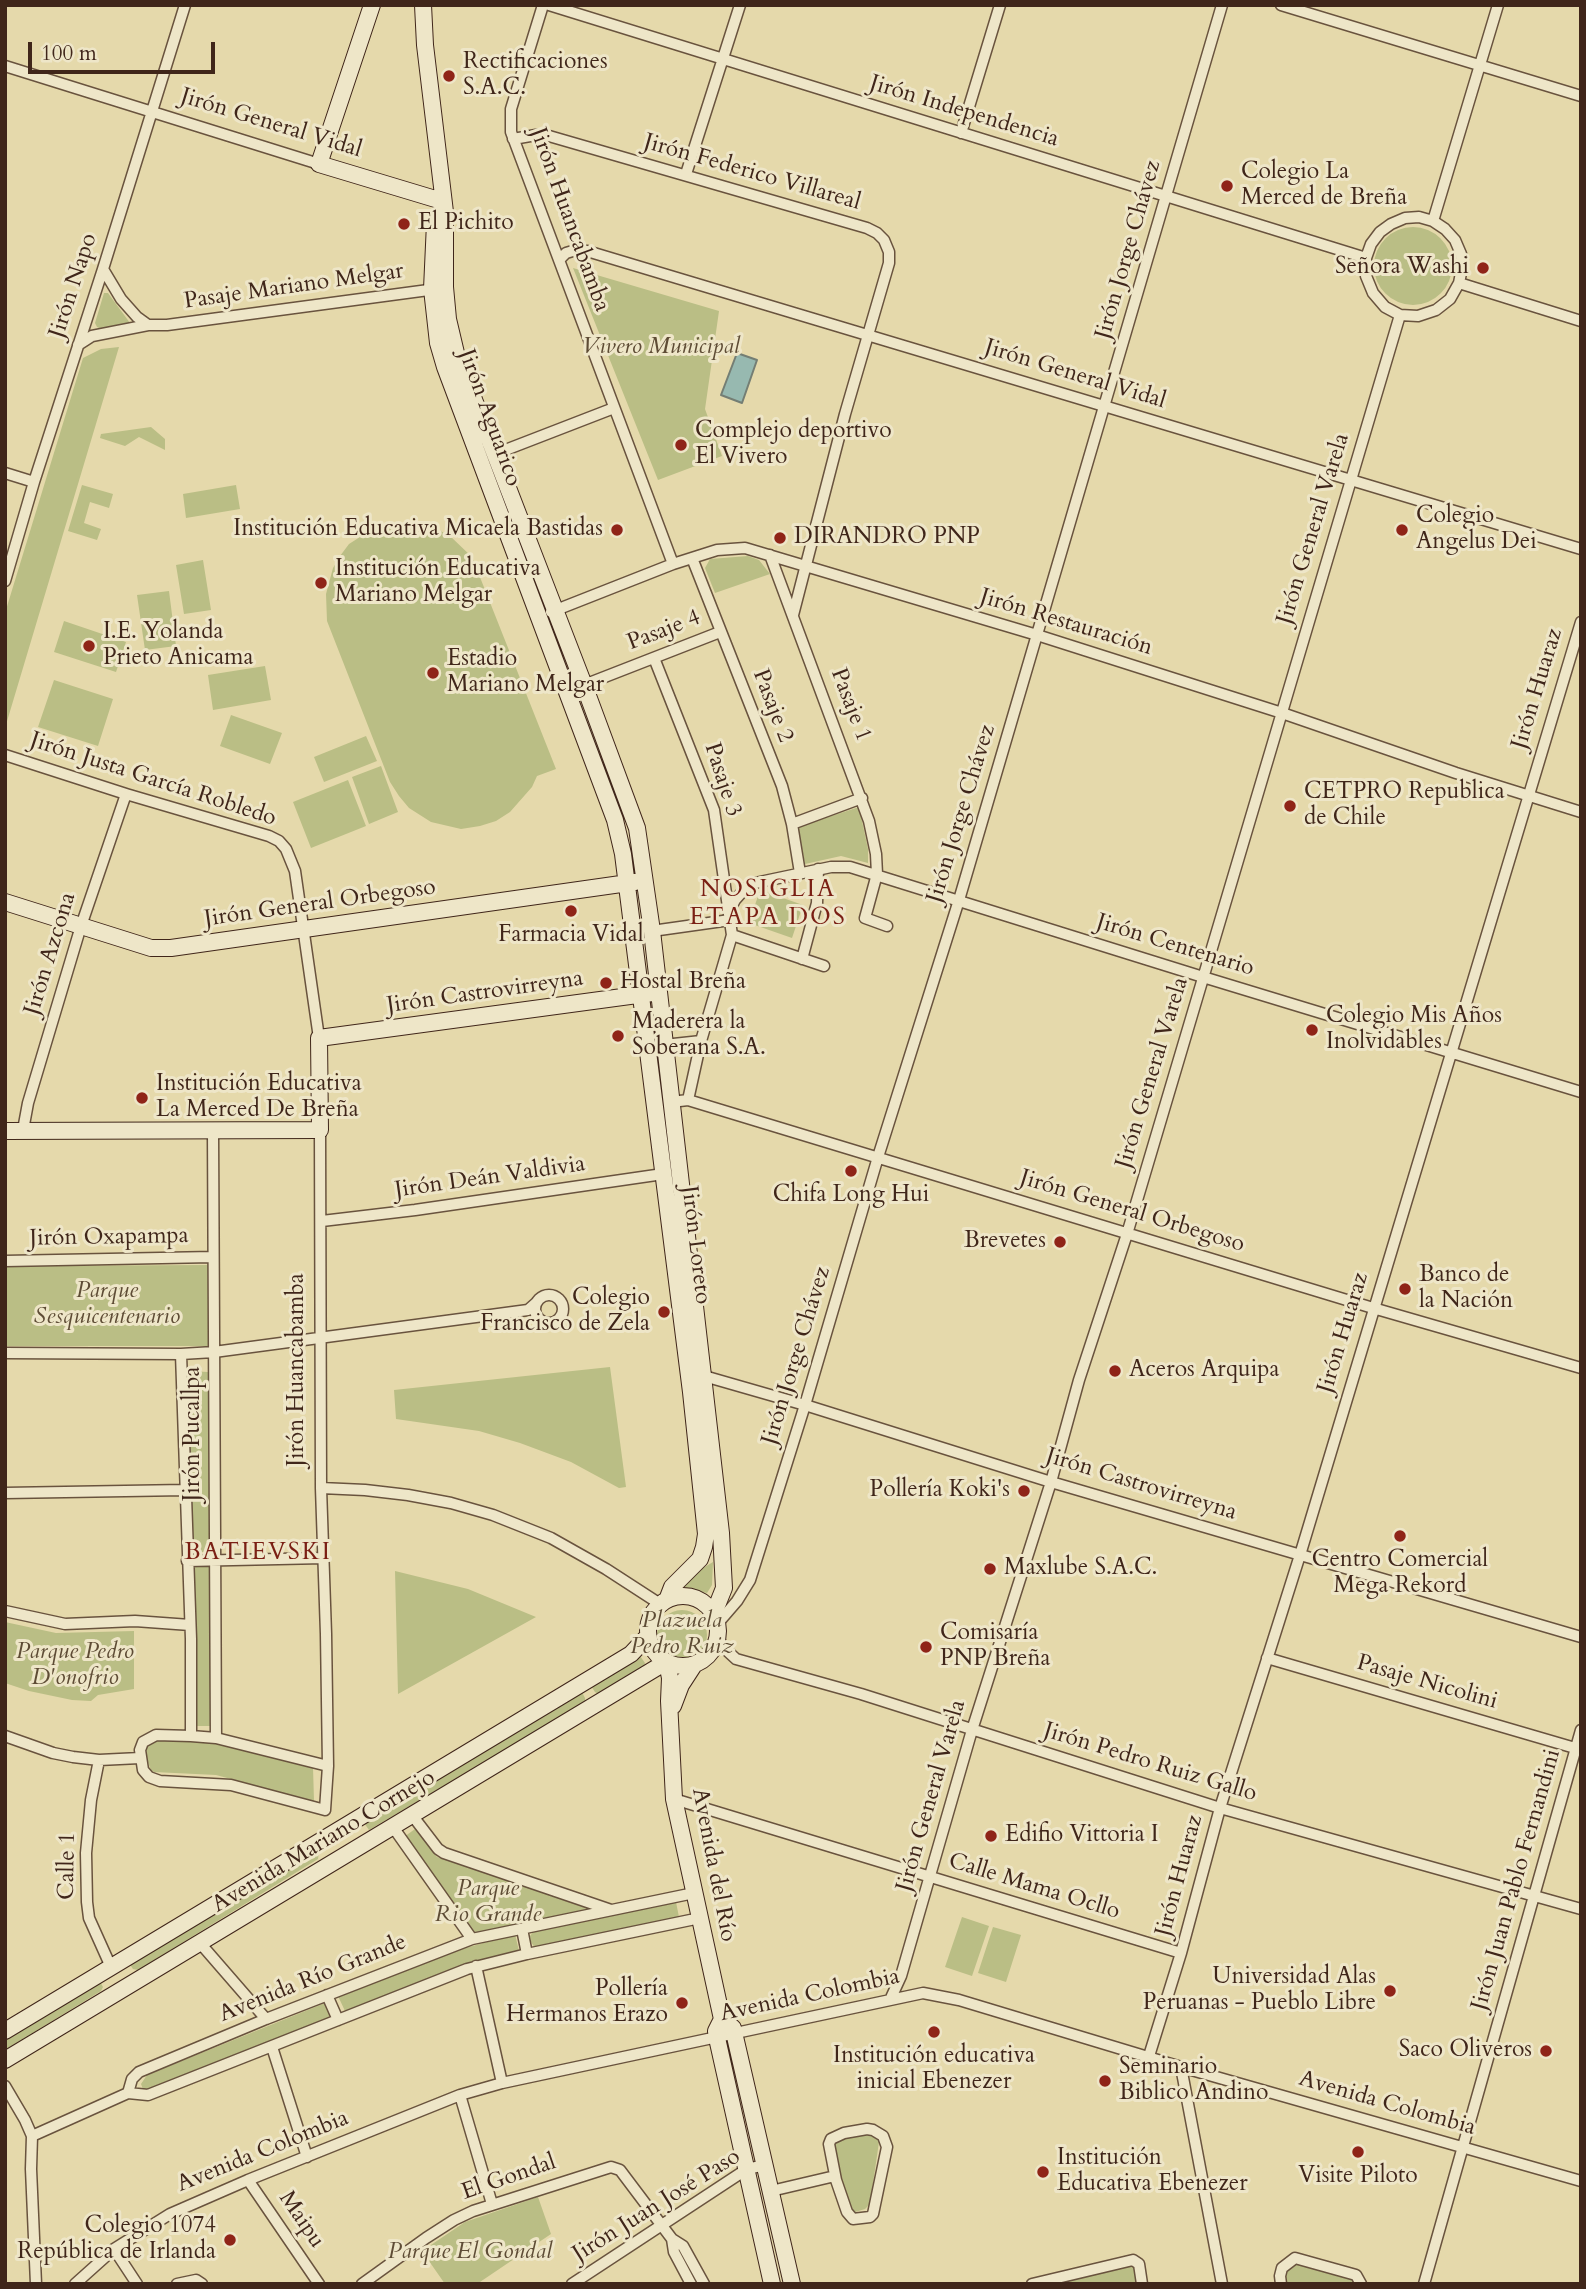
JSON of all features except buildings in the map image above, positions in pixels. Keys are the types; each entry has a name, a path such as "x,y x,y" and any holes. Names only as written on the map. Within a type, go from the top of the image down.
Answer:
{"main road":[{"path":"319,164 372,5"},
{"name":"Jirón Aguarico","path":"423,5 442,201 435,214 439,288 438,343 449,382 615,820 628,883"},
{"name":"Jirón General Vidal","path":"319,164 442,201"},
{"name":"Jirón Aguarico","path":"439,288 456,353 637,828 645,880"},
{"name":"Jirón General Orbegoso","path":"5,902 151,948 171,948 645,880"},
{"name":"Jirón Loreto","path":"645,880 652,931 650,993 663,1174 697,1377 724,1572 724,1588 716,1625"},
{"name":"Jirón Loreto","path":"628,883 650,993 679,1101 706,1534 700,1559 672,1587 663,1602"},
{"name":"Jirón Castrovirreyna","path":"319,1038 650,993"},
{"name":"Jirón Huancabamba","path":"319,1038 320,1130"},
{"path":"5,1130 320,1130"},
{"path":"677,1596 698,1599 707,1605 716,1625 709,1655 694,1665 676,1666 666,1663 657,1656 648,1636 650,1619 663,1602 677,1596"},
{"name":"Avenida Mariano Cornejo","path":"5,2031 631,1654 648,1636"},
{"name":"Avenida Mariano Cornejo","path":"5,2060 666,1663"},
{"name":"Avenida del Río","path":"666,1663 670,1678 674,1799 722,2019 733,2028 735,2034 792,2284"},
{"name":"Avenida del Río","path":"670,1719 681,1685 694,1665"},
{"path":"583,1683 596,1704"},
{"path":"339,1859 329,1851 337,1831 355,1827 359,1832 361,1846"},
{"path":"113,1966 132,1970 126,1987 113,1989 109,1983 113,1966"},
{"name":"Avenida del Río","path":"722,2019 716,2031 717,2038 772,2284"}],"street":[{"name":"Jirón Napo","path":"5,581 185,5"},
{"name":"Jirón Huancabamba","path":"543,5 511,109 513,139 673,564"},
{"name":"Jirón Independencia","path":"549,5 1366,258"},
{"path":"686,174 740,5"},
{"path":"961,132 1000,5"},
{"name":"Jirón Jorge Chávez","path":"716,1625 737,1601 750,1580 805,1405 878,1157 959,900 1222,5"},
{"path":"1281,5 1581,96"},
{"path":"1433,221 1498,5"},
{"name":"Jirón General Vidal","path":"5,66 319,164"},
{"name":"Jirón Federico Villareal","path":"513,139 549,136 867,228 884,240 889,252 889,263 845,414 793,615"},
{"path":"1419,218 1433,221 1446,229 1455,240 1461,261 1460,283 1450,299 1436,310 1418,316 1400,316 1385,307 1373,293 1366,276 1366,258 1375,238 1391,224 1419,218"},
{"name":"Jirón General Vidal","path":"559,260 566,253 587,251 1581,550"},
{"path":"103,269 121,299 148,325"},
{"path":"1460,283 1581,321"},
{"name":"Pasaje Mariano Melgar","path":"78,345 92,336 148,325 167,326 439,288"},
{"name":"Jirón General Varela","path":"890,2000 901,1976 972,1730 1051,1482 1079,1380 1126,1234 1400,316"},
{"path":"495,454 614,408"},
{"path":"5,473 34,482"},
{"name":"Jirón Restauración","path":"539,617 673,564 718,550 745,548 1037,635 1581,813"},
{"name":"Pasaje 1","path":"770,555 862,798 876,854 877,874"},
{"name":"Pasaje 2","path":"692,558 782,786 800,873"},
{"name":"Jirón Huaraz","path":"1149,2056 1181,1953 1220,1808 1300,1555 1581,622"},
{"name":"Pasaje 4","path":"584,685 720,632"},
{"name":"Pasaje 3","path":"654,658 714,810 730,916"},
{"path":"1567,664 1581,668"},
{"name":"Jirón Justa García Robledo","path":"5,755 279,841 286,849 295,871 304,930"},
{"name":"Jirón Azcona","path":"23,1130 28,1103 81,926 126,793"},
{"path":"792,824 862,798"},
{"name":"Jirón Centenario","path":"726,889 818,869 850,867 1581,1092"},
{"path":"802,959 817,903 818,869"},
{"path":"877,874 865,918 887,926"},
{"path":"652,931 730,916 735,900 755,883"},
{"name":"Jirón Loreto","path":"679,1101 701,1041 732,935 730,916"},
{"name":"Jirón Huancabamba","path":"304,930 319,1038"},
{"path":"732,935 824,966"},
{"path":"664,1045 701,1041"},
{"name":"Jirón General Orbegoso","path":"679,1101 878,1157 1373,1308 1581,1367"},
{"name":"Jirón Pucallpa","path":"213,1130 216,1738"},
{"name":"Jirón Huancabamba","path":"320,1130 321,1488 328,1766 325,1810"},
{"name":"Jirón Deán Valdivia","path":"322,1221 663,1174"},
{"name":"Jirón Oxapampa","path":"5,1261 213,1257"},
{"path":"5,1353 214,1352 534,1310"},
{"name":"Jirón Pucallpa","path":"181,1354 191,1736"},
{"name":"Jirón Castrovirreyna","path":"697,1377 805,1405 1051,1482 1581,1637"},
{"path":"321,1488 408,1495 493,1515 551,1538 663,1602"},
{"path":"5,1493 185,1490"},
{"path":"187,1561 324,1559"},
{"path":"5,1611 65,1624 135,1621 190,1625"},
{"name":"Jirón Pedro Ruiz Gallo","path":"716,1625 723,1647 736,1659 862,1694 1220,1808 1581,1909"},
{"name":"Pasaje Nicolini","path":"1267,1658 1575,1748"},
{"name":"Jirón Juan Pablo Fernandini","path":"1424,2284 1581,1730"},
{"path":"5,1735 53,1753 99,1760 140,1758"},
{"path":"328,1766 216,1738 156,1735 143,1742 140,1750 142,1770 149,1777 160,1781 231,1786 325,1810 337,1831"},
{"name":"Calle 1","path":"99,1760 91,1800 86,1853 87,1902 92,1926 113,1966"},
{"name":"Calle Mama Ocllo","path":"674,1799 1181,1953"},
{"path":"412,1815 444,1853 613,1911"},
{"path":"393,1827 472,1939"},
{"name":"Avenida Río Grande","path":"128,2093 132,2079 139,2072 266,2019 472,1939 694,1893"},
{"name":"Avenida Río Grande","path":"32,2136 128,2093 148,2095 476,1966 700,1918"},
{"path":"522,1929 527,1954"},
{"path":"200,1942 266,2019"},
{"path":"476,1966 502,2083"},
{"name":"Avenida Colombia","path":"75,2284 114,2249 170,2214 460,2095 502,2083 923,1993 936,1994 1581,2181"},
{"path":"327,1995 338,2020"},
{"path":"272,2047 307,2157"},
{"path":"1181,2067 1222,2284"},
{"path":"5,2086 32,2136 36,2284"},
{"path":"460,2095 492,2204"},
{"path":"867,2129 883,2136 887,2147 873,2214 870,2217 853,2219 849,2216 835,2176 829,2144 831,2139 844,2133 867,2129"},
{"name":"Jirón Juan José Paso","path":"572,2284 747,2169 765,2165"},
{"name":"El Gondal","path":"362,2284 454,2220 492,2204 611,2167 620,2171 662,2224"},
{"path":"771,2192 835,2176"},
{"name":"Maipu","path":"248,2180 319,2284"},
{"path":"662,2224 672,2239 683,2246 704,2284"},
{"path":"672,2239 674,2252 691,2284"},
{"path":"114,2249 137,2284"},
{"path":"1281,2284 1282,2268 1295,2258 1356,2275 1361,2284"},
{"path":"1032,2284 1133,2260 1139,2264 1142,2284"},
{"path":"177,2284 197,2280 202,2284"}],"green space":[{"path":"1413,227 1428,230 1440,239 1449,251 1452,266 1449,281 1440,293 1428,302 1413,305 1398,302 1386,293 1377,281 1374,266 1377,251 1386,239 1398,230"},
{"name":"Vivero Municipal","path":"573,268 719,311 705,409 722,456 658,480"},
{"path":"104,293 108,293 130,323 101,329 97,327 95,323"},
{"path":"119,347 5,728 5,613 83,358 101,349"},
{"path":"151,427 165,439 165,450 139,437 125,446 100,438 101,434"},
{"path":"82,485 113,494 109,508 90,502 84,523 101,529 97,540 68,531"},
{"path":"236,485 240,509 186,518 183,494"},
{"name":"Estadio Mariano Melgar","path":"425,524 437,529 450,536 472,557 556,769 537,776 532,787 510,812 496,821 480,826 461,829 431,822 409,808 399,796 390,782 327,621 326,594 333,568 340,556 349,544 360,537 385,525"},
{"path":"748,556 759,560 770,574 715,593 705,568 710,559"},
{"path":"203,560 211,610 184,614 176,565"},
{"path":"169,591 176,646 145,650 137,595"},
{"path":"64,621 126,642 116,672 54,652"},
{"path":"265,666 271,700 213,710 208,675"},
{"path":"54,680 113,699 98,746 38,727"},
{"path":"231,715 282,733 270,764 220,746"},
{"path":"366,736 377,761 324,782 314,757"},
{"path":"381,766 398,812 369,824 352,777"},
{"path":"348,780 366,826 311,848 293,802"},
{"path":"859,807 868,849 868,863 841,856 805,864 798,827"},
{"path":"760,890 803,905 792,938 749,923"},
{"name":"Parque Sesquicentenario","path":"208,1265 209,1346 5,1346 5,1266"},
{"path":"610,1367 626,1487 619,1488 571,1462 520,1443 479,1431 396,1419 394,1390"},
{"path":"189,1371 208,1372 212,1552 193,1552"},
{"path":"713,1562 712,1585 707,1593 677,1590 678,1583"},
{"path":"191,1567 211,1567 212,1726 192,1726"},
{"path":"395,1571 468,1589 536,1617 398,1694"},
{"name":"Plazuela Pedro Ruiz","path":"682,1610 700,1617 707,1635 700,1653 682,1660 664,1653 657,1635 664,1617"},
{"name":"Parque Pedro D'onofrio","path":"5,1622 56,1633 134,1631 134,1689 98,1695 91,1701 29,1691 5,1683"},
{"path":"638,1653 645,1663 644,1666 598,1694 595,1692 589,1683"},
{"path":"580,1688 585,1702 369,1830 360,1817"},
{"path":"157,1738 216,1741 313,1767 314,1801 216,1775 154,1772 147,1760 146,1749 148,1740"},
{"name":"Parque Rio Grande","path":"415,1829 437,1857 586,1906 588,1911 476,1934 404,1837"},
{"path":"321,1838 318,1859 138,1970 133,1969 127,1960"},
{"path":"676,1902 679,1917 535,1948 531,1942 530,1936 533,1932"},
{"path":"962,1917 989,1926 972,1976 945,1967"},
{"path":"993,1927 1021,1935 1006,1982 978,1973"},
{"path":"515,1934 519,1951 469,1964 345,2011 338,1996 448,1953"},
{"path":"98,1978 103,1987 101,1991 5,2050 5,2030"},
{"path":"325,2003 332,2019 147,2091 143,2089 141,2084 147,2075"},
{"path":"861,2130 877,2135 879,2142 870,2204 865,2209 852,2213 848,2209 830,2142"},
{"name":"Parque El Gondal","path":"538,2197 551,2234 477,2284 445,2284 422,2251 465,2222"},
{"path":"1297,2264 1351,2278 1355,2284 1287,2284 1287,2270"},
{"path":"1133,2265 1136,2269 1137,2284 1053,2284"}],"water":[{"path":"737,353 757,360 742,403 721,395"}],"place":[{"name":"Rectificaciones S.A.C.","path":"449,76"},
{"name":"Colegio La Merced de Breña","path":"1227,186"},
{"name":"El Pichito","path":"404,224"},
{"name":"Señora Washi","path":"1483,268"},
{"name":"Complejo deportivo El Vivero","path":"681,445"},
{"name":"Institución Educativa Micaela Bastidas","path":"617,530"},
{"name":"Colegio Angelus Dei","path":"1402,530"},
{"name":"DIRANDRO PNP","path":"780,538"},
{"name":"Institución Educativa Mariano Melgar","path":"321,583"},
{"name":"I.E. Yolanda Prieto Anicama","path":"89,646"},
{"name":"Estadio Mariano Melgar","path":"433,673"},
{"name":"CETPRO Republica de Chile","path":"1290,806"},
{"name":"Farmacia Vidal","path":"571,911"},
{"name":"Hostal Breña","path":"606,983"},
{"name":"Colegio Mis Años Inolvidables","path":"1312,1030"},
{"name":"Maderera la Soberana S.A.","path":"618,1036"},
{"name":"Institución Educativa La Merced De Breña","path":"142,1098"},
{"name":"Chifa Long Hui","path":"851,1171"},
{"name":"Brevetes","path":"1060,1242"},
{"name":"Banco de la Nación","path":"1405,1289"},
{"name":"Colegio Francisco de Zela","path":"664,1312"},
{"name":"Aceros Arquipa","path":"1115,1371"},
{"name":"Pollería Koki's","path":"1024,1491"},
{"name":"Centro Comercial Mega Rekord","path":"1400,1536"},
{"name":"Maxlube S.A.C.","path":"990,1569"},
{"name":"Comisaría PNP Breña","path":"926,1647"},
{"name":"Edifio Vittoria I","path":"991,1836"},
{"name":"Universidad Alas Peruanas - Pueblo Libre","path":"1390,1991"},
{"name":"Pollería Hermanos Erazo","path":"682,2003"},
{"name":"Institución educativa inicial Ebenezer","path":"934,2032"},
{"name":"Saco Oliveros","path":"1546,2051"},
{"name":"Seminario Biblico Andino","path":"1105,2081"},
{"name":"Visite Piloto","path":"1358,2152"},
{"name":"Institución Educativa Ebenezer","path":"1043,2172"},
{"name":"Colegio 1074 República de Irlanda","path":"230,2240"}],"district":[{"name":"NOSIGLIA ETAPA DOS","path":"768,904"},
{"name":"BATIEVSKI","path":"258,1553"}]}
